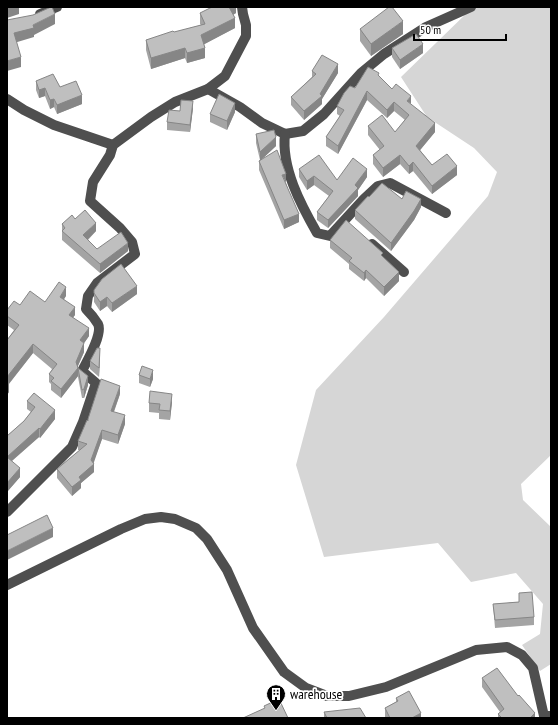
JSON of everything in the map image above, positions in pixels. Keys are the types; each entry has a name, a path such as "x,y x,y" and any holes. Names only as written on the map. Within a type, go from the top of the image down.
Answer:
{"street":[{"path":"31,18 57,7"},
{"path":"7,512 72,447 83,422 96,383 82,371 90,356 99,330 98,324 86,309 88,296 97,283 135,254 132,242 120,228 90,201 93,182 110,156 113,145 151,117 169,106 208,89 225,76 246,36 246,25 242,14 242,7"},
{"path":"208,89 240,107 262,123 285,134 303,131 324,114 361,73 384,54 426,27 471,7"},
{"path":"7,99 24,110 54,125 113,145"},
{"path":"285,134 284,141 289,170 299,199 317,233 330,236 348,222 364,199 378,186 390,183 446,214"},
{"path":"363,236 404,272"},
{"path":"7,585 121,529 145,519 160,517 175,519 196,528 207,539 227,570 253,628 284,672 306,688 327,696 349,696 386,687 476,650 507,647 522,655 533,668 546,716"}],"shaded area":[{"path":"473,7 551,7 551,455 521,484 523,500 551,527 551,664 540,671 522,645 540,634 543,604 516,573 471,582 438,543 324,557 296,465 316,390 384,317 488,196 497,172 474,148 427,117 401,77"}],"building":[{"path":"51,7 55,14 33,25 34,28 14,33 21,57 7,61 7,20 33,15"},
{"path":"212,7 229,7 235,18 201,35 205,48 187,53 185,48 151,58 146,40 173,31 205,24 200,13"},
{"path":"389,7 392,7 403,21 371,44 360,29"},
{"path":"416,34 423,44 400,60 392,48"},
{"path":"322,55 338,64 320,94 322,96 304,111 291,97 316,74 312,71"},
{"path":"368,67 379,73 378,75 392,89 396,84 411,96 407,101 435,123 416,146 432,165 447,154 457,166 432,186 413,162 409,166 400,155 383,168 373,155 384,146 368,126 382,115 395,132 409,115 394,102 387,110 367,91 338,146 326,137 344,110 337,106 344,93 350,86 355,88"},
{"path":"53,74 60,87 76,81 82,95 57,105 54,99 50,100 45,88 39,90 36,81"},
{"path":"219,94 235,103 227,121 210,114"},
{"path":"181,100 193,101 190,125 167,122 169,110 180,111"},
{"path":"274,130 276,137 260,152 256,134"},
{"path":"277,150 286,174 282,175 299,214 284,220 259,161"},
{"path":"319,155 337,180 353,158 367,169 355,185 358,188 328,220 317,212 333,191 314,176 307,181 299,169"},
{"path":"382,183 402,199 406,191 421,199 391,243 355,210"},
{"path":"85,210 96,223 83,235 97,249 121,232 128,243 100,264 62,231 65,228 62,224 72,215 75,219"},
{"path":"346,220 383,253 381,255 399,272 384,287 366,270 364,273 349,261 352,258 330,240"},
{"path":"121,264 137,286 112,303 107,297 100,302 94,293 94,290 102,279"},
{"path":"59,282 66,287 60,297 75,307 69,315 89,328 80,340 84,343 76,362 78,368 61,389 51,381 54,378 49,374 57,364 33,344 7,377 7,340 19,325 7,316 7,310 14,301 20,305 30,291 45,302"},
{"path":"97,348 100,348 99,368 90,361"},
{"path":"142,366 153,370 150,379 139,375"},
{"path":"78,368 88,376 84,389 82,390"},
{"path":"101,379 120,386 111,411 125,415 118,435 102,430 91,460 94,464 79,477 81,480 72,487 57,469 87,444 78,441 87,420 88,421"},
{"path":"150,391 172,394 170,411 159,410 160,404 149,403"},
{"path":"34,393 55,410 40,429 39,428 7,457 7,436 24,421 35,407 27,401"},
{"path":"7,457 20,468 7,483"},
{"path":"47,515 53,528 7,551 7,535"},
{"path":"532,592 534,617 495,620 493,604 519,602 519,593"},
{"path":"497,668 518,696 519,695 535,713 530,718 502,718 498,714 504,709 482,678"},
{"path":"409,691 421,713 412,718 390,718 385,708 398,701 396,698"},
{"path":"279,699 288,718 243,718 265,708 264,706"},
{"path":"360,708 366,718 327,718 324,712"}],"place":[{"name":"warehouse","path":"276,711"}]}
